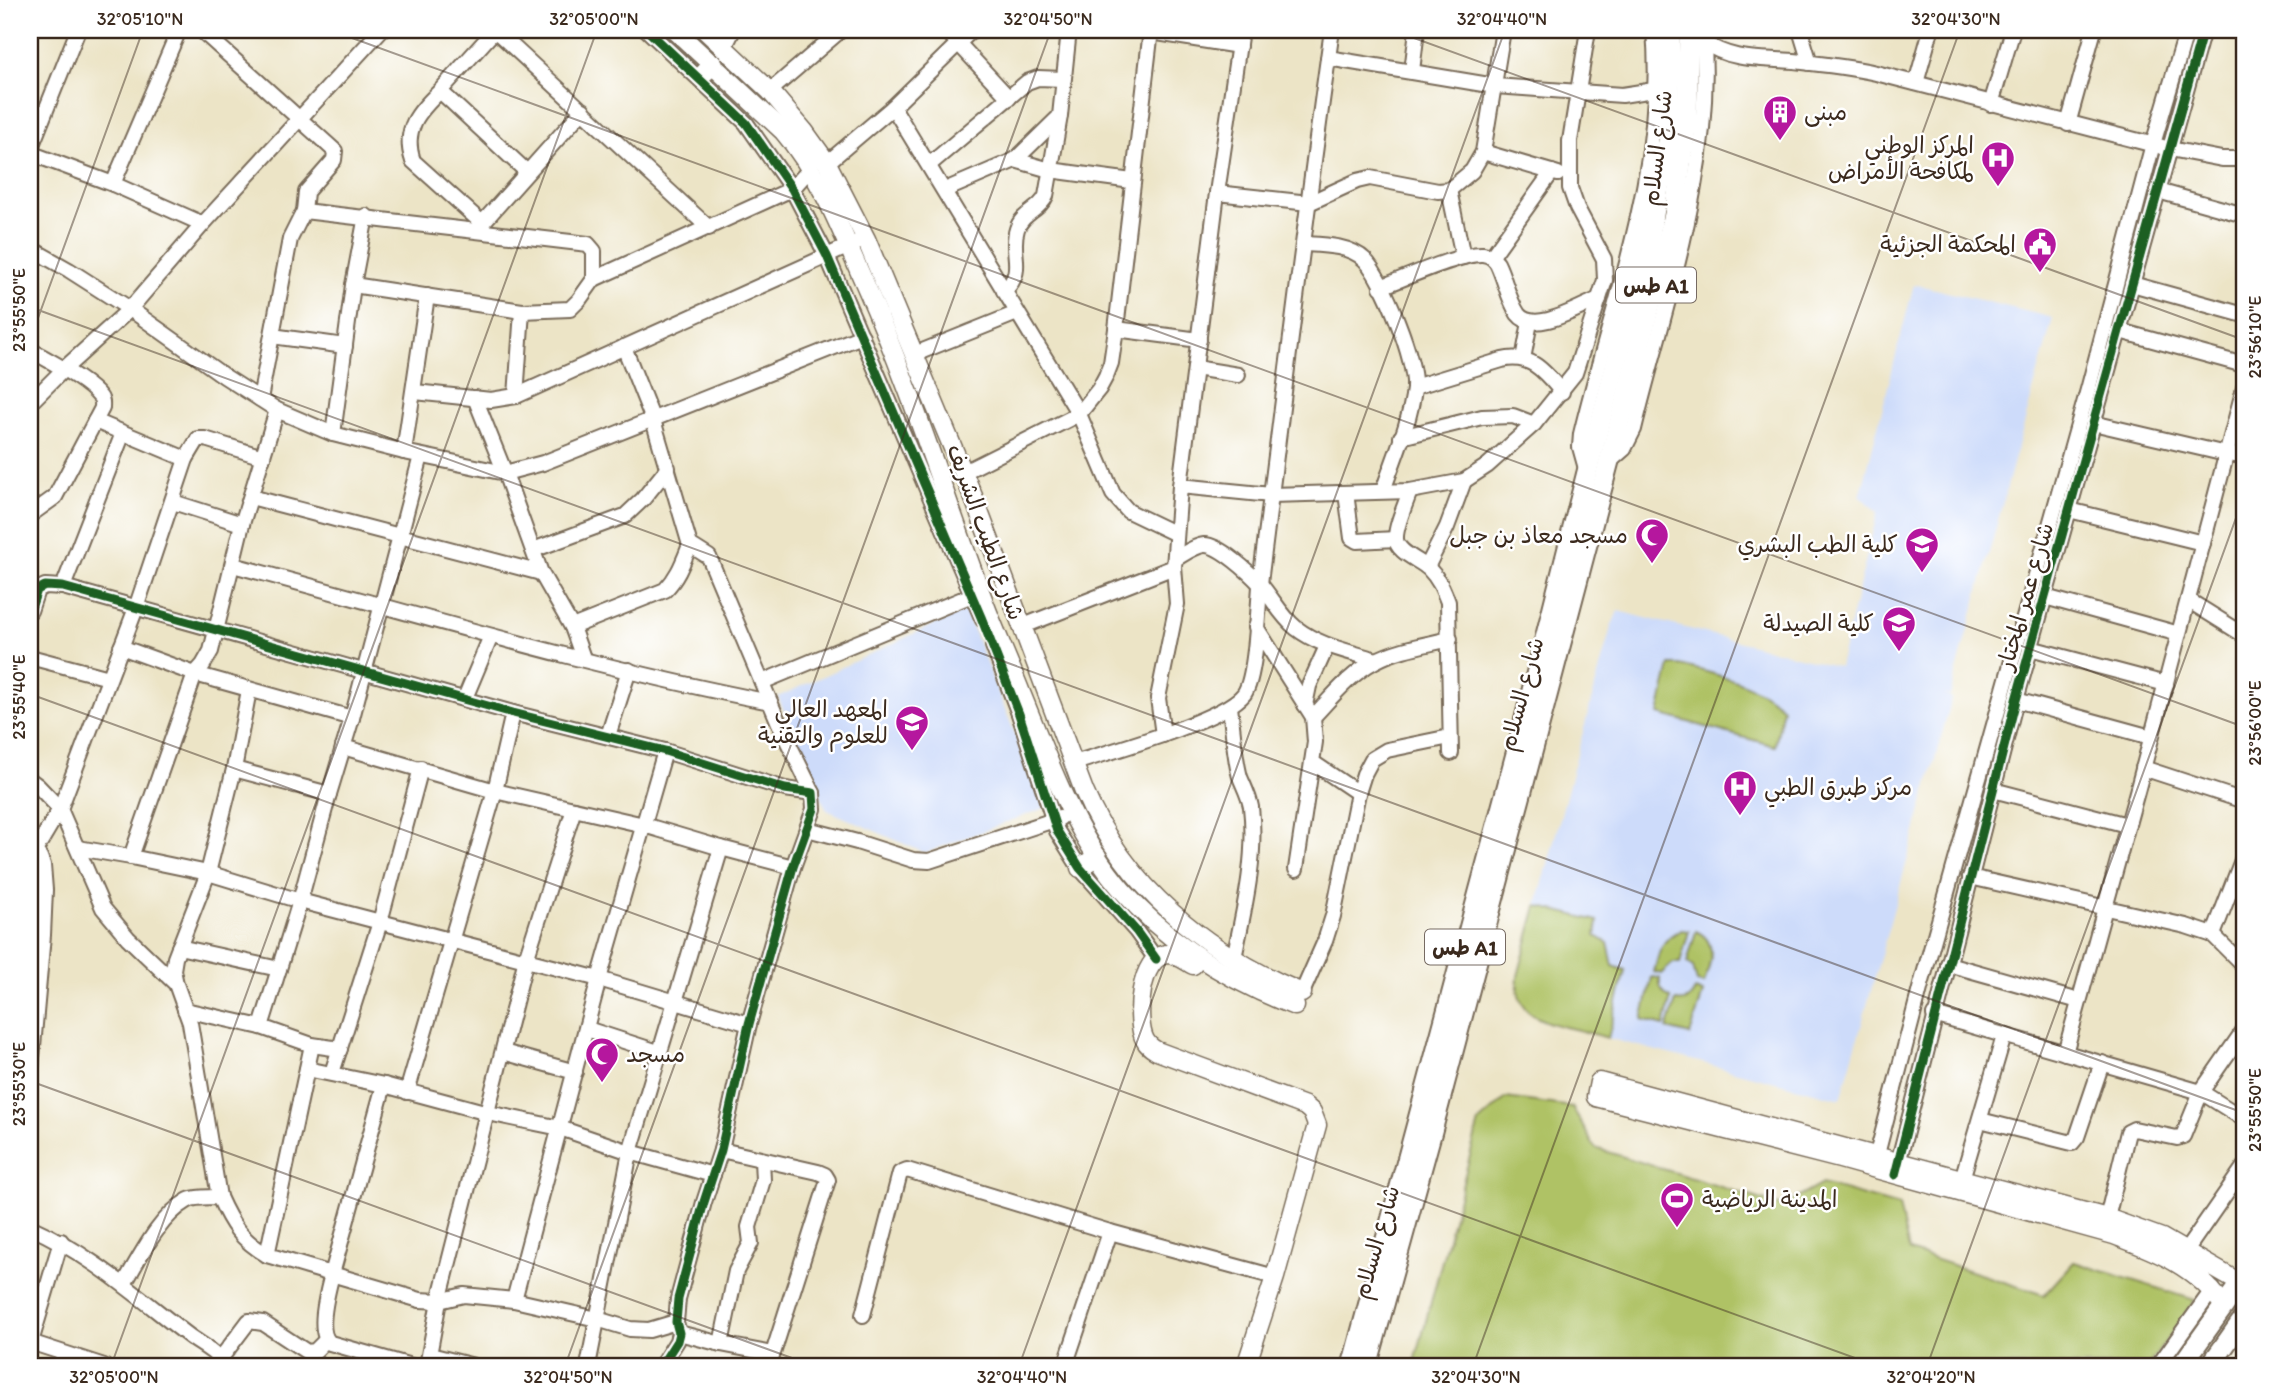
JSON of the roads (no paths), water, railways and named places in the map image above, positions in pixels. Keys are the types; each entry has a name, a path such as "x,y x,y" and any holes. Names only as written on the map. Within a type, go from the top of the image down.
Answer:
{"highway":[{"name":"شارع السلام","path":"1367,1366 1432,1131 1581,531 1587,472 1650,235 1664,172 1670,113 1670,30"},
{"name":"شارع السلام","path":"1352,1366 1513,763 1581,531 1607,464 1676,204 1699,34"},
{"path":"2180,1366 2242,1280"},
{"path":"2210,1366 2244,1318"}],"main road":[{"name":"شارع الطيب الشريف","path":"675,30 819,166 866,239 975,501 1095,817 1122,861 1182,922 1234,958 1271,979 1298,1000"},
{"name":"شارع الطيب الشريف","path":"705,30 770,91 804,131 848,246 894,350 987,611 1072,813 1097,856 1119,887 1187,950 1224,974 1264,994 1298,1000"},
{"path":"700,78 714,64"},
{"path":"987,611 999,611 1010,598"},
{"path":"998,636 1007,626 1021,627"},
{"path":"1080,868 1097,856"},
{"path":"1234,958 1220,976 1175,955 1156,959 1146,972 1142,993 1142,1028 1149,1046 1157,1051 1301,1104 1315,1116 1317,1130 1275,1277 1246,1366"},
{"path":"1598,1089 1720,1127 1875,1162 2114,1235 2178,1262 2213,1289 2224,1306"},
{"path":"1896,1168 1962,1179 2141,1229 2242,1280"}],"street":[{"path":"78,30 30,151 203,224"},
{"path":"113,184 179,30"},
{"path":"201,30 335,151 336,155 308,189 304,211 290,239 260,399"},
{"path":"30,403 130,309 203,224 381,30"},
{"path":"479,227 412,161 410,152 414,120 419,111 495,30 709,228"},
{"path":"647,30 746,122 792,190 827,256 972,595 1020,714 1053,821 1080,868 1156,959"},
{"path":"724,48 733,30"},
{"path":"770,91 824,35 841,30"},
{"path":"946,30 1009,98"},
{"path":"353,285 522,311 570,309 594,279 792,190 893,107 972,30"},
{"path":"1004,291 1013,283 1016,275 1017,228 1022,219 1044,201 1060,116 1069,30"},
{"path":"1163,735 1158,698 1177,604 1174,563 1180,486 1217,192 1241,30"},
{"path":"1074,764 1163,735 1230,707 1242,696 1251,681 1271,495 1332,30"},
{"path":"1412,71 1417,30"},
{"path":"1217,192 1309,203 1357,181 1370,178 1438,191 1449,190 1472,171 1483,152 1503,30"},
{"path":"1180,486 1271,495 1410,491 1464,481 1488,466 1534,424 1562,392 1578,366 1605,280 1605,265 1574,202 1569,176 1570,141 1588,30"},
{"path":"1587,472 1582,460 1581,434 1640,214 1653,131 1654,30"},
{"path":"1800,30 1810,63"},
{"path":"1916,83 1931,30"},
{"path":"1991,104 2013,30"},
{"path":"2068,124 2094,30"},
{"name":"شارع عمر المختار","path":"1875,1162 1921,985 2096,388 2154,144 2187,30"},
{"name":"شارع عمر المختار","path":"1896,1168 2016,700 2093,423 2096,388 2120,331 2202,30"},
{"path":"962,473 1079,414 1106,376 1111,363 1116,329 1151,31 1239,46"},
{"path":"1699,34 1717,51 1740,58 1852,68 2170,149 2221,159 2244,159"},
{"path":"1607,464 1624,449 1632,436 1679,250 1701,146 1706,72 1699,34"},
{"path":"1328,58 1495,86 1630,95 1654,90"},
{"path":"1706,72 1740,58"},
{"path":"929,165 1032,79 1063,79"},
{"path":"440,91 527,172"},
{"path":"893,107 1079,414 1117,501 1128,511 1176,534"},
{"path":"479,227 583,110"},
{"path":"945,190 1015,160 1060,116"},
{"path":"1483,152 1569,176"},
{"path":"1015,160 1050,170 1132,181"},
{"path":"1492,256 1552,172"},
{"path":"1449,190 1463,257"},
{"path":"2158,191 2244,215"},
{"path":"304,211 479,227 591,245 594,251 594,279"},
{"path":"333,434 353,285 366,216"},
{"path":"415,392 502,400 516,396 866,239"},
{"path":"1304,244 1355,253 1365,260 1381,287 1410,357 1414,387 1383,491"},
{"path":"30,248 130,309 277,410 333,434 505,473 543,463 862,336"},
{"path":"1381,287 1463,257 1479,254 1492,256 1501,270 1517,312 1530,322 1546,321 1599,299"},
{"path":"2132,284 2244,315"},
{"path":"404,452 428,296"},
{"path":"516,396 522,311"},
{"path":"915,354 1017,313"},
{"path":"1523,359 1530,322"},
{"path":"1116,329 1199,340"},
{"path":"2120,331 2244,365"},
{"path":"272,336 345,346"},
{"path":"572,627 664,590 674,582 690,545 653,419 624,347"},
{"path":"30,350 64,369 100,397 102,408 55,497 30,515"},
{"path":"1414,387 1502,360 1523,359 1542,369 1562,392"},
{"path":"1195,368 1238,376"},
{"path":"2065,1053 2244,388"},
{"path":"475,398 541,573 572,627 583,658"},
{"path":"131,856 195,674 211,651 242,524 277,410"},
{"path":"1401,437 1482,417 1513,416 1534,424"},
{"path":"95,421 186,459"},
{"path":"2093,423 2244,456"},
{"path":"63,587 122,433"},
{"path":"30,1080 45,890 43,865 40,857 32,850 60,809 136,608 186,459 195,442 201,439 262,457"},
{"path":"261,1027 344,747 421,456"},
{"path":"533,550 625,516 668,468"},
{"path":"1427,567 1447,527 1464,481"},
{"path":"1410,491 1396,539 1400,548 1427,567 1441,584 1448,603 1451,753"},
{"path":"1346,493 1349,532 1352,538 1357,541 1396,539"},
{"path":"251,497 541,573"},
{"path":"173,502 242,524"},
{"path":"2069,510 2203,543"},
{"path":"661,1366 674,1347 678,1299 721,1150 749,1024 793,867 814,809 813,793 770,702 709,557 690,545"},
{"path":"1021,627 1174,563 1199,546 1208,545 1219,549 1260,584 1293,626 1327,646 1376,660"},
{"path":"233,565 491,636 704,690 770,702"},
{"path":"30,611 37,590 45,586 63,587 513,713 665,751 785,789 813,793"},
{"path":"762,682 972,595"},
{"path":"2045,597 2179,634"},
{"path":"2188,600 2244,635"},
{"path":"1256,627 1309,711"},
{"path":"465,698 491,636"},
{"path":"1309,711 1376,660 1450,639"},
{"path":"1297,869 1315,742 1309,711 1309,686 1327,646"},
{"path":"121,647 195,674 352,718"},
{"path":"2031,648 2166,684"},
{"path":"30,657 109,678"},
{"path":"608,736 629,670"},
{"path":"249,690 208,873 179,947 173,971 190,1023 219,1197 231,1224 251,1246 267,1255 420,1300 439,1301 464,1295 514,1300 597,1319 618,1327 641,1330 677,1327 721,1345 771,1360 828,1180 818,1172 721,1150"},
{"path":"2016,700 2151,737"},
{"path":"1230,707 1237,762 1252,817 1247,891 1234,958"},
{"path":"407,1092 495,791 513,713"},
{"path":"1298,1000 1325,941 1333,916 1358,793 1367,766 1379,753 1450,737"},
{"path":"344,747 495,791 644,825 793,867"},
{"path":"514,1300 599,979 665,751"},
{"path":"1312,762 1358,793"},
{"path":"332,1073 380,922 421,768"},
{"path":"2143,768 2244,801"},
{"path":"233,769 328,794"},
{"path":"30,780 60,809 103,908 128,938 176,984"},
{"path":"1993,790 2127,825"},
{"path":"474,1366 429,1361 439,1301 526,959 574,808"},
{"path":"807,829 913,860 929,861 1072,813"},
{"path":"78,848 131,856 208,873 300,901 599,979 749,1024"},
{"path":"588,1366 630,1152 721,848"},
{"path":"2213,935 2244,855"},
{"path":"1970,877 2186,926 2213,935 2244,966"},
{"path":"179,947 279,969"},
{"path":"1948,964 2079,1001"},
{"path":"185,1010 261,1027 312,1045 340,1049"},
{"path":"1934,1015 2202,1092 2244,1119"},
{"path":"587,1029 658,1052"},
{"path":"2107,1218 2128,1132 2134,1129 2180,1138 2202,1092 2244,1030"},
{"path":"1962,1179 2004,1036"},
{"path":"267,1255 312,1045"},
{"path":"503,1052 575,1072"},
{"path":"1980,1120 2072,1143 2077,1137 2102,1063"},
{"path":"307,1069 560,1128 630,1152 713,1175"},
{"path":"384,1085 332,1273 325,1304 323,1335 326,1340 411,1366"},
{"path":"721,1345 736,1271 751,1243 749,1227 763,1180 762,1160"},
{"path":"2185,1252 2244,1167"},
{"path":"863,1315 900,1173 903,1171 917,1172 1110,1232 1275,1277"},
{"path":"124,1284 153,1236 188,1199 219,1197"},
{"path":"30,1227 61,1241 124,1284 223,1362 249,1321 262,1323 307,1352 315,1351 326,1340"},
{"path":"1065,1366 1110,1232"},
{"path":"61,1241 30,1342 104,1366"},
{"path":"2158,1366 2213,1289"}],"place":[{"name":"مبنى","path":"1780,142"},
{"name":"المركز الوطني لمكافحة الأمراض","path":"1998,188"},
{"name":"المحكمة الجزئية","path":"2040,274"},
{"name":"مسجد معاذ بن جبل","path":"1652,565"},
{"name":"كلية الطب البشري","path":"1922,574"},
{"name":"كلية الصيدلة","path":"1899,653"},
{"name":"المعهد العالي للعلوم والتقنية","path":"912,752"},
{"name":"مركز طبرق الطبي","path":"1740,817"},
{"name":"مسجد","path":"602,1084"},
{"name":"المدينة الرياضية","path":"1677,1229"}]}
